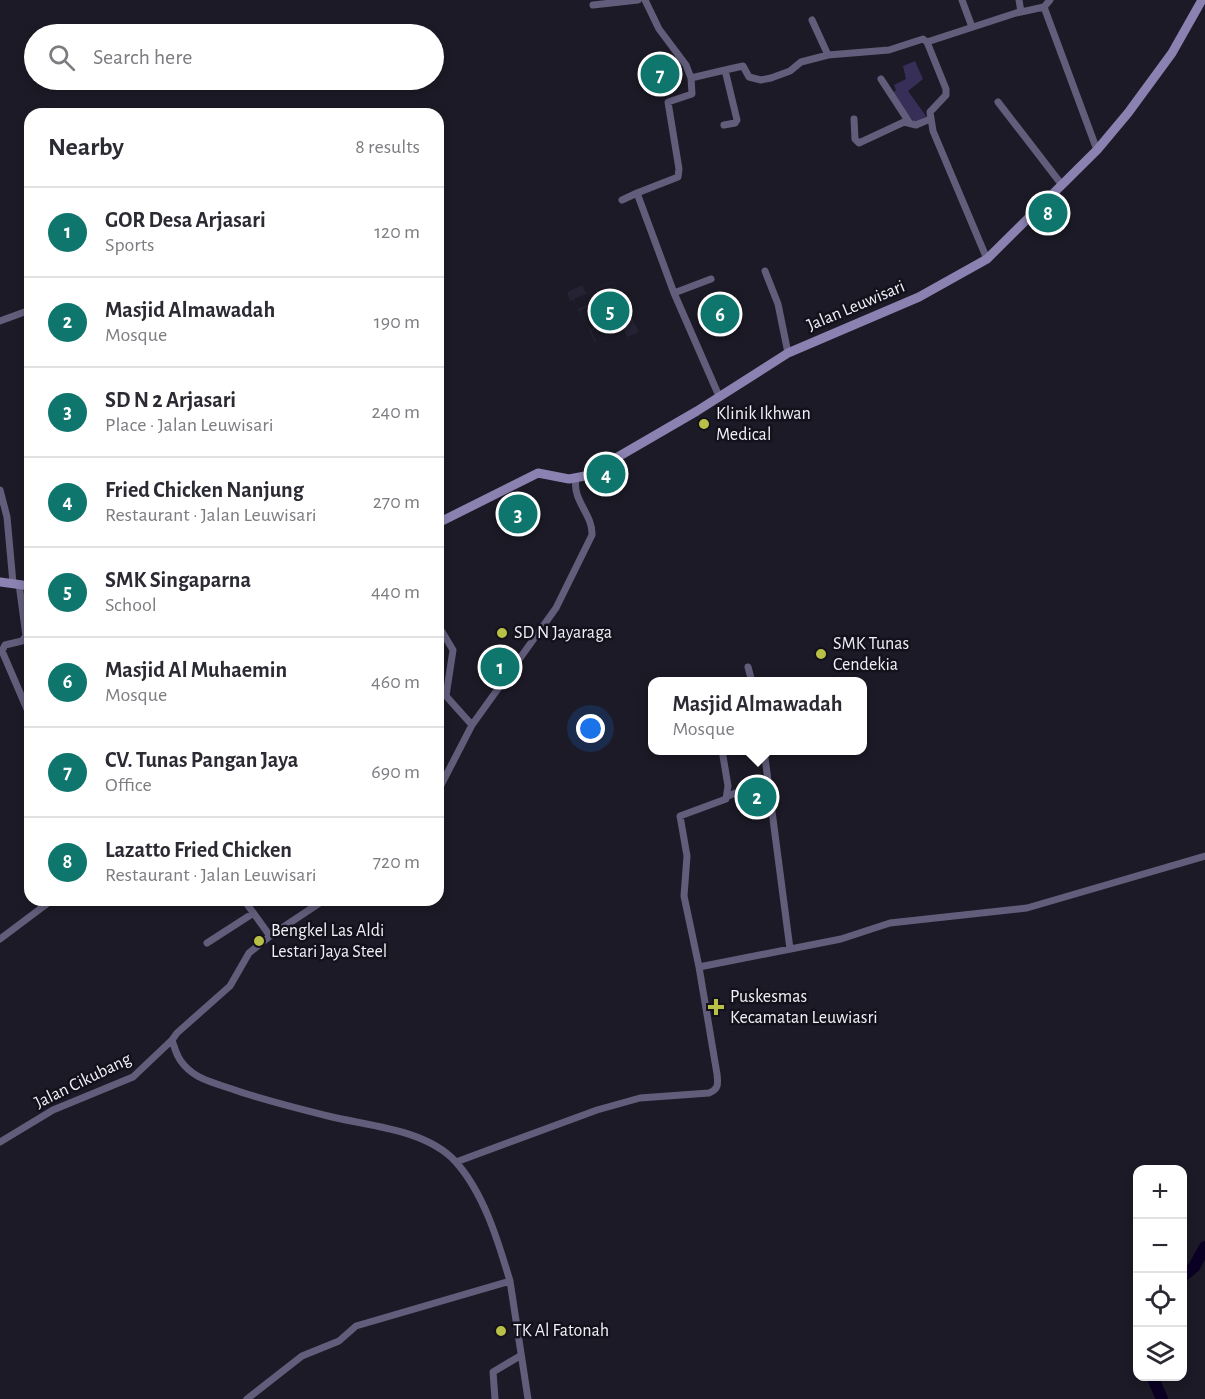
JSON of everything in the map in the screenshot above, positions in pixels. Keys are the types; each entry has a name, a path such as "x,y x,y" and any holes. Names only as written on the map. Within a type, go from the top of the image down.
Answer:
{"main road":[{"name":"Jalan Leuwisari","path":"576,479 641,445 788,353 920,297 987,260 1097,150 1172,53 1202,0"},
{"path":"444,520 538,473 576,479"},
{"path":"0,582 24,585"}],"street":[{"path":"593,5 638,0"},
{"path":"622,200 678,177 679,169 668,102 692,94 692,78 686,65 659,29 645,0"},
{"path":"962,0 972,27"},
{"path":"1019,0 1021,12"},
{"path":"927,42 1021,12 1044,7 1050,0"},
{"path":"1044,7 1097,150"},
{"path":"812,20 828,55"},
{"path":"692,78 743,66 749,77 761,80 783,74 801,62 828,55 889,50 923,39 927,42 946,89 946,95 930,112 930,119 987,260"},
{"path":"724,125 735,123 737,120 725,70"},
{"path":"881,79 909,122"},
{"path":"998,102 1062,185"},
{"path":"854,119 855,139 859,143 890,131 902,122 916,125 930,119"},
{"path":"637,193 674,293 719,396"},
{"path":"765,271 778,304 788,353"},
{"path":"674,293 711,279"},
{"path":"0,321 24,312"},
{"path":"444,779 472,725 556,608 592,535 592,524 576,493 576,479"},
{"path":"0,490 7,517 24,626"},
{"path":"444,635 453,650 446,696 462,718 472,725"},
{"path":"24,638 5,645 2,651 24,702"},
{"path":"748,667 751,677"},
{"path":"723,755 728,796"},
{"path":"765,755 790,949"},
{"path":"456,1162 597,1110 640,1098 709,1093 716,1090 717,1074 699,967 684,896 687,856 680,816 768,780"},
{"path":"699,967 842,939 891,923 1027,908 1205,856"},
{"path":"0,939 44,906"},
{"path":"247,906 270,936"},
{"name":"Jalan Cikubang","path":"0,1142 53,1110 127,1081 152,1061 180,1029 230,986 249,953 315,906"},
{"path":"207,943 252,914"},
{"path":"172,1040 183,1064 205,1080 308,1111 401,1133 436,1146 456,1162 482,1204 510,1281 528,1399"},
{"path":"247,1399 302,1356 339,1341 356,1326 510,1281"},
{"path":"495,1399 493,1372 520,1356"}],"shaded area":[{"path":"915,61 923,79 908,91 926,116 915,123 892,94 896,90 894,85 906,79 903,66"},
{"path":"613,281 639,332 619,341 615,334 595,342 567,292 582,285 586,293","holes":["613,282 617,292 578,309 574,299","590,306 599,326 589,330 580,311","619,319 627,337 619,341 615,333 596,341 591,331"]}],"waterway":[{"path":"1187,1273 1194,1267 1205,1247"},
{"path":"1154,1381 1162,1399"}],"place":[{"name":"CV. Tunas Pangan Jaya","path":"660,74"},
{"name":"Lazatto Fried Chicken","path":"1048,213"},
{"name":"SMK Singaparna","path":"610,311"},
{"name":"Masjid Al Muhaemin","path":"720,314"},
{"name":"Klinik Ikhwan Medical","path":"704,424"},
{"name":"Fried Chicken Nanjung","path":"606,474"},
{"name":"SD N 2 Arjasari","path":"518,514"},
{"name":"SD N Jayaraga","path":"502,633"},
{"name":"SMK Tunas Cendekia","path":"821,654"},
{"name":"GOR Desa Arjasari","path":"500,667"},
{"name":"Masjid Almawadah","path":"757,797"},
{"name":"Bengkel Las Aldi Lestari Jaya Steel","path":"259,941"},
{"name":"Puskesmas Kecamatan Leuwiasri","path":"716,1007"},
{"name":"TK Al Fatonah","path":"501,1331"}]}
